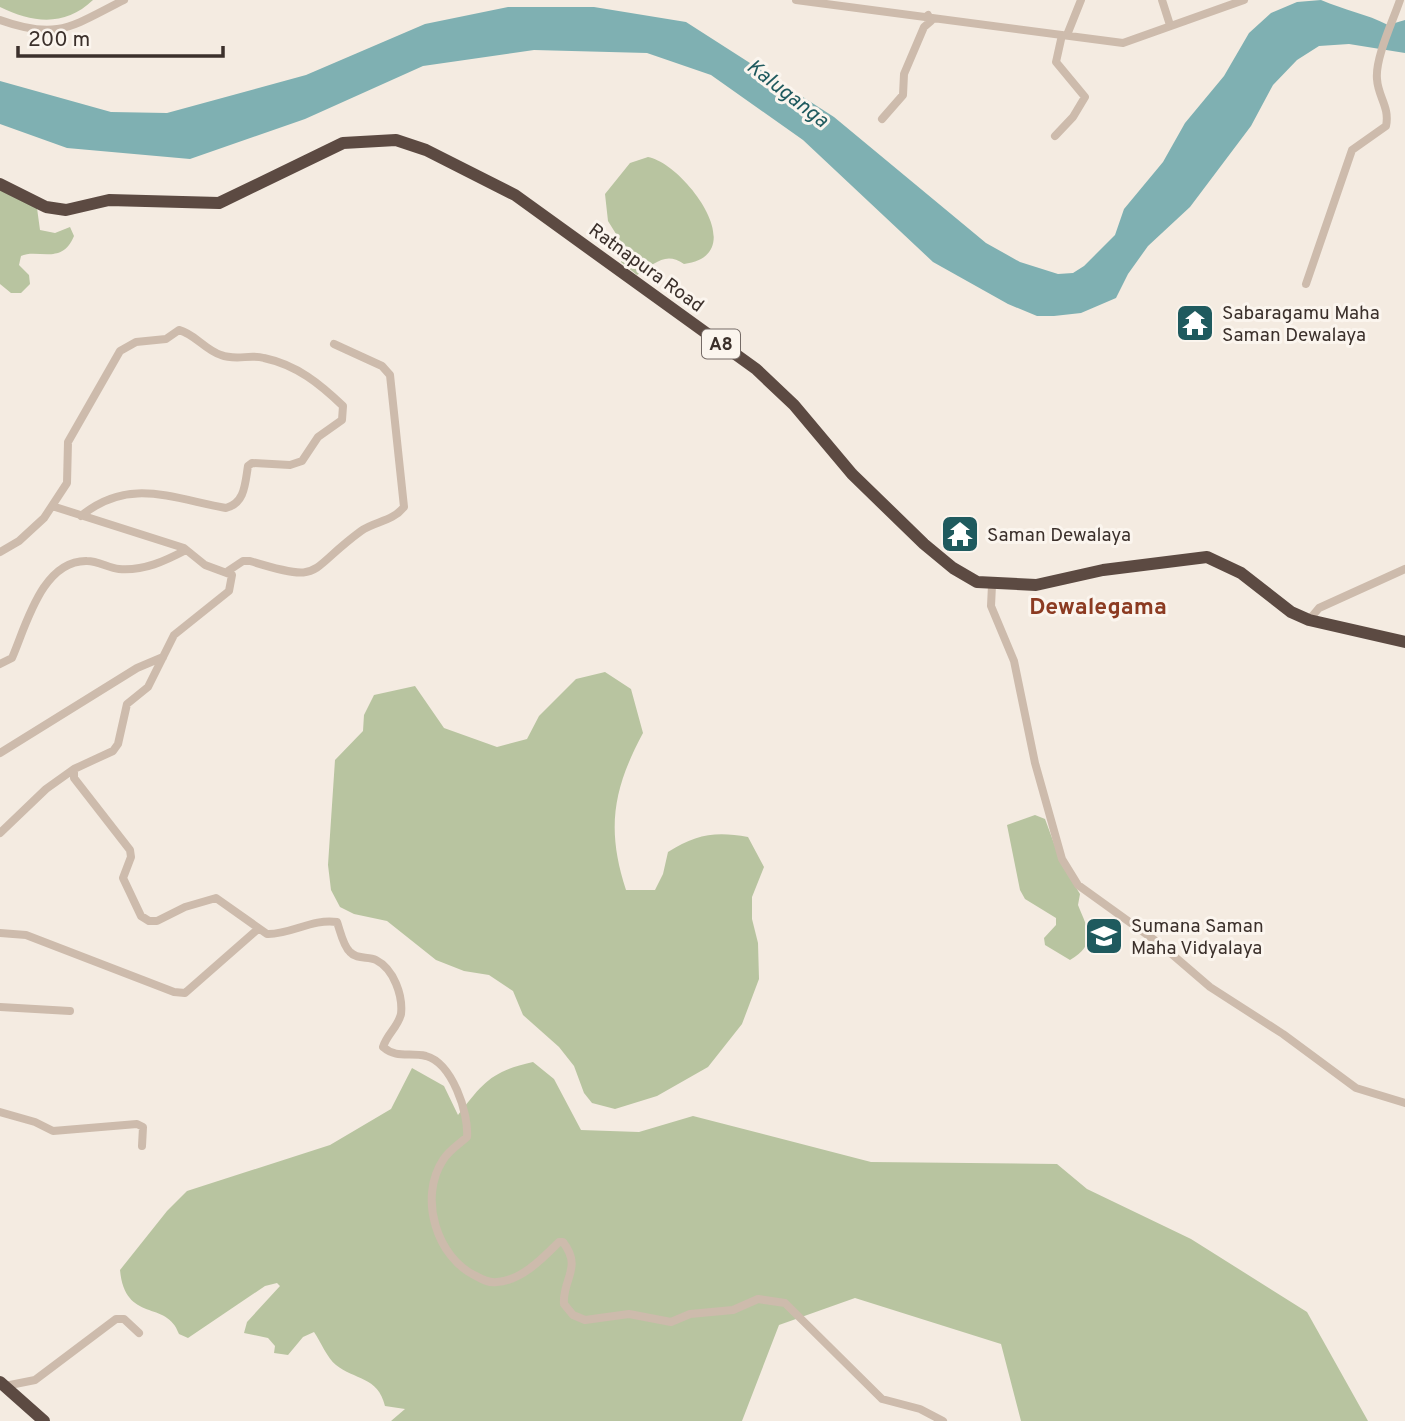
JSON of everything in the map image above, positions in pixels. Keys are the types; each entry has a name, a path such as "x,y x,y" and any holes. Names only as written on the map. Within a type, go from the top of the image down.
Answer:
{"highway":[{"name":"Ratnapura Road","path":"0,184 46,207 66,210 109,200 219,203 343,143 396,140 426,150 515,195 756,369 794,405 852,474 924,544 953,568 977,582 992,585 1036,585 1157,561 1207,557 1241,573 1291,612 1309,620 1405,642"},
{"path":"3,1384 44,1421"}],"street":[{"path":"0,20 32,30 54,32 124,0"},
{"path":"796,0 928,15 1123,43 1244,0"},
{"path":"1055,136 1086,97 1056,62 1064,35 1081,0"},
{"path":"1162,0 1170,25"},
{"path":"1306,284 1352,150 1386,126 1388,115 1377,78 1400,0"},
{"path":"881,119 903,95 904,74 924,27 931,21 928,15"},
{"path":"0,552 19,541 52,506 67,483 68,442 120,351 136,342 166,339 179,330 187,332 206,349 223,356 242,359 262,357 301,372 315,379 343,406 342,420 317,437 302,461 290,466 252,463 248,466 242,498 234,506 226,508 144,493 121,493 97,503 81,516"},
{"path":"52,506 186,550 205,565 228,571 243,561 250,561 294,574 309,573 363,529 397,516 404,508 390,375 382,366 334,344"},
{"path":"0,664 12,658 38,596 68,564 88,561 117,569 138,569 166,561 186,550"},
{"path":"1309,620 1319,608 1405,569"},
{"path":"0,833 46,789 75,769 113,751 118,744 127,704 148,687 182,626 229,591 233,581 228,571"},
{"path":"992,585 990,606 1014,661 1035,763 1062,859 1079,885 1160,944 1210,987 1283,1034 1356,1088 1405,1103"},
{"path":"0,753 137,668 163,657"},
{"path":"75,769 77,783 130,850 131,857 123,878 141,916 149,921 157,921 185,907 216,898 258,929 276,934 299,925 337,922 349,952 357,957 376,960 383,966 402,999 400,1017 386,1037 383,1047 392,1055 427,1056 456,1087 468,1123 467,1137 443,1160 432,1203 443,1247 462,1270 486,1281 509,1280 539,1261 559,1242 563,1242 571,1252 572,1263 564,1304 573,1315 585,1320 629,1314 671,1322 690,1314 733,1310 758,1299 785,1303 882,1399 920,1409 943,1421"},
{"path":"0,933 26,936 174,992 185,993 258,929"},
{"path":"0,1007 70,1011"},
{"path":"0,1112 35,1122 52,1131 137,1124 143,1127 142,1146"},
{"path":"3,1384 35,1380 116,1319 124,1319 139,1333"}],"green space":[{"path":"0,0 93,0 71,15 48,20 25,16 0,7"},
{"path":"648,157 678,175 693,191 713,228 713,244 704,257 684,264 671,259 660,260 637,275 621,262 621,242 608,221 605,194 630,163"},
{"path":"0,190 37,208 40,230 55,233 70,227 74,236 63,251 21,256 19,265 29,275 30,284 21,293 11,293 0,284"},
{"path":"605,672 631,689 643,733 625,773 616,810 616,848 626,890 655,890 663,874 668,852 707,835 748,837 764,867 752,897 759,979 742,1024 708,1067 657,1096 615,1109 592,1103 584,1093 574,1066 559,1047 523,1015 513,991 489,975 464,971 436,960 387,921 354,914 340,907 331,890 328,865 335,760 363,731 364,715 374,695 415,686 444,728 497,747 527,739 539,716 576,679"},
{"path":"1035,815 1045,819 1062,865 1080,894 1078,905 1087,928 1088,941 1079,954 1070,960 1045,945 1044,938 1056,925 1056,918 1025,899 1020,890 1007,825"},
{"path":"533,1062 554,1079 581,1130 639,1132 693,1116 871,1162 1057,1164 1087,1189 1191,1239 1307,1312 1368,1421 1021,1421 1001,1344 855,1298 779,1325 742,1421 391,1421 405,1409 385,1406 377,1389 336,1365 314,1332 303,1337 288,1355 274,1353 275,1346 268,1338 244,1333 247,1322 280,1286 277,1283 265,1286 188,1338 179,1334 173,1323 165,1317 138,1305 123,1287 120,1270 167,1211 187,1191 330,1145 391,1109 412,1068 444,1086 458,1115 474,1094 497,1074"}],"water":[{"name":"Kaluganga","path":"1321,0 1388,25 1405,20 1405,53 1349,44 1319,46 1297,60 1273,85 1251,126 1190,207 1148,246 1128,274 1116,298 1081,313 1054,316 1037,316 1008,304 933,262 803,140 711,75 647,53 534,50 423,66 305,119 190,159 67,148 0,124 0,81 111,112 167,113 306,75 425,24 508,7 594,7 686,22 834,117 986,243 1020,262 1058,274 1073,273 1084,266 1115,235 1124,209 1163,162 1185,123 1224,76 1249,33 1271,13 1297,2"}],"place":[{"name":"Sabaragamu Maha Saman Dewalaya","path":"1195,323"},
{"name":"Saman Dewalaya","path":"960,534"},
{"name":"Sumana Saman Maha Vidyalaya","path":"1104,936"}],"district":[{"name":"Dewalegama","path":"1098,606"}]}
